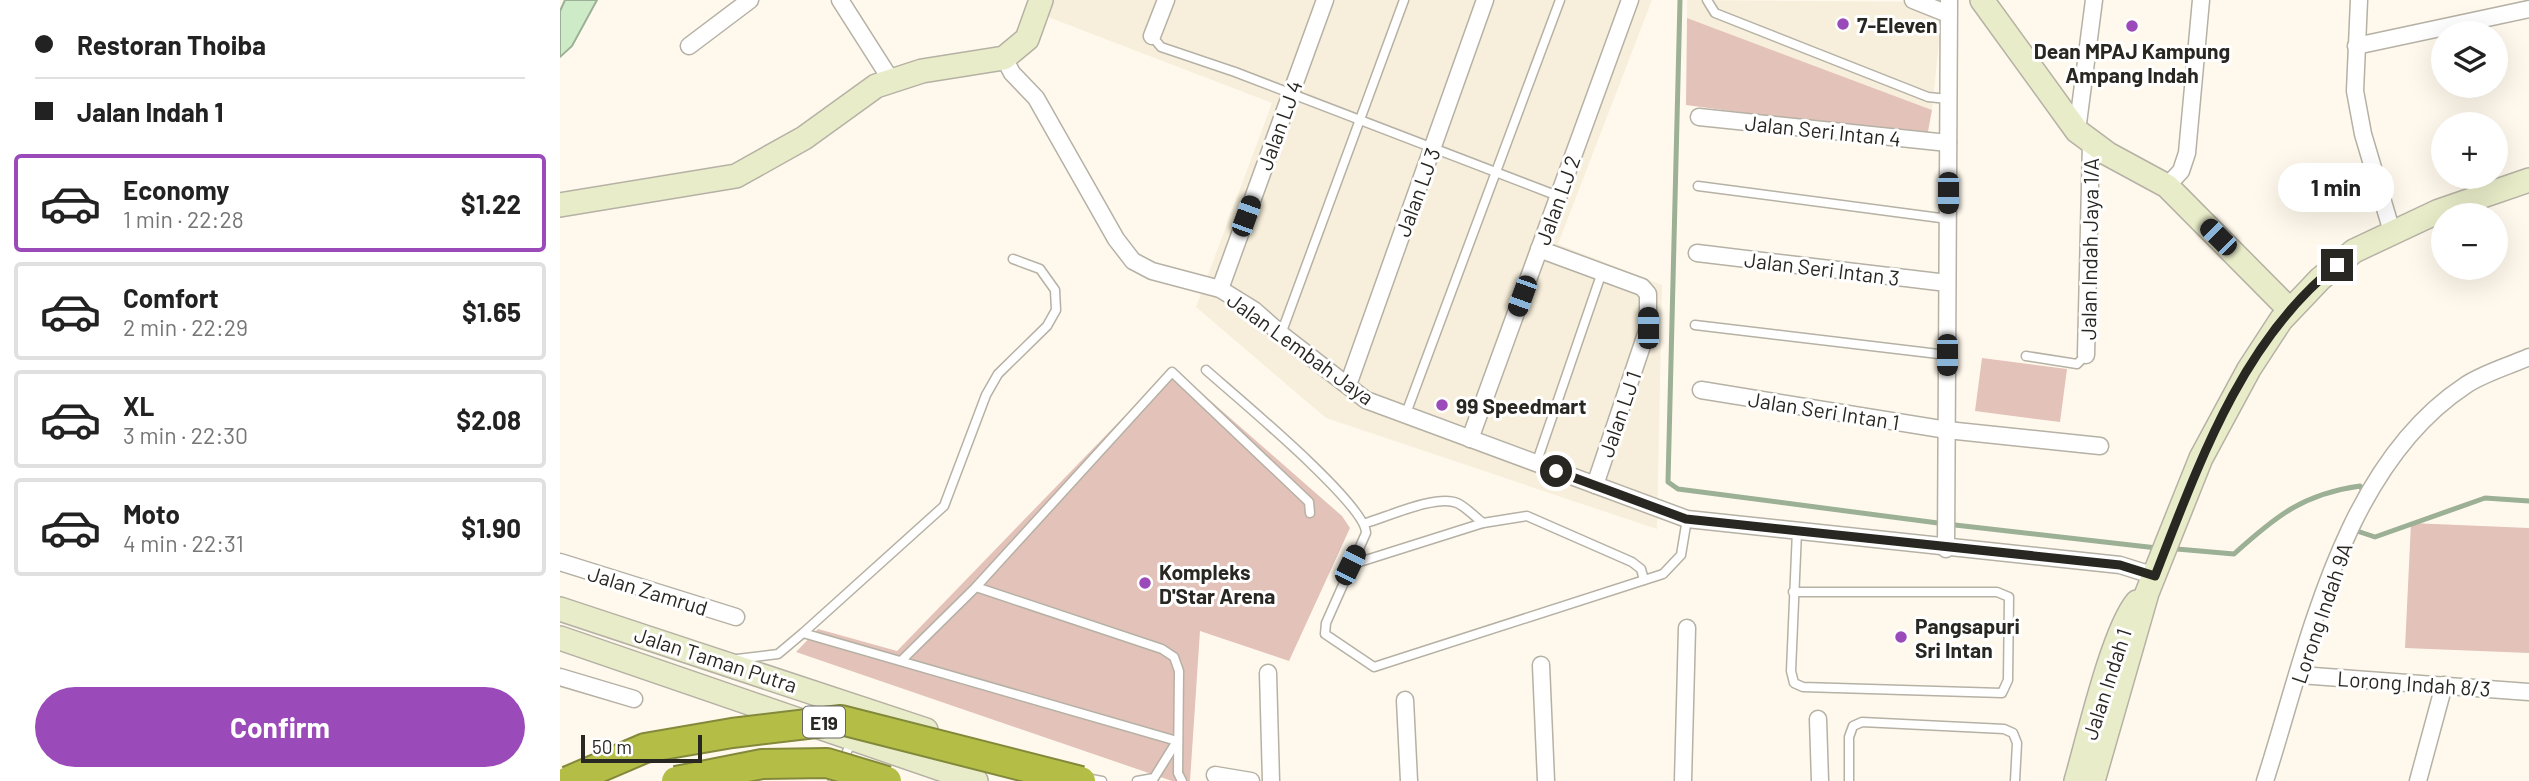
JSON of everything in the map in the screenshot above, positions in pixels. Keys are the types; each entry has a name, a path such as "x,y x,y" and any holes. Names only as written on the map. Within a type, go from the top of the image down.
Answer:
{"highway":[{"name":"E19","path":"568,781 645,748 841,720 1081,781"},
{"name":"E19","path":"676,781 762,764 827,763 887,781"}],"street":[{"path":"689,46 750,0"},
{"path":"840,0 891,80"},
{"path":"560,205 736,176 804,138 876,86 962,63 1004,58 1027,39 1041,0"},
{"path":"1152,36 1166,0"},
{"name":"Jalan LJ 4","path":"1220,289 1325,0"},
{"name":"Jalan LJ 3","path":"1348,385 1485,0"},
{"name":"Jalan LJ 2","path":"1469,439 1630,0"},
{"path":"1913,0 1948,7 1946,549"},
{"path":"1982,0 2084,137 2167,186 2290,310"},
{"name":"Jalan Indah Jaya 1/A","path":"2087,355 2084,137 2094,0"},
{"path":"2167,186 2181,171 2187,153 2201,0"},
{"path":"2359,0 2355,90 2363,134 2392,232"},
{"path":"2356,46 2529,9"},
{"name":"Jalan Lembah Jaya","path":"1004,58 1012,73 1036,97 1116,239 1133,261 1152,271 1220,289 1254,310 1366,400 1686,519 1946,549 2120,565 2151,584"},
{"name":"Jalan Seri Intan 4","path":"1699,117 1948,143"},
{"name":"Jalan Indah 1","path":"2093,781 2151,584 2201,458 2266,341 2320,278 2354,251 2439,211 2529,180"},
{"name":"Jalan LJ 1","path":"1539,248 1642,287 1648,294 1648,328 1595,485"},
{"name":"Jalan Seri Intan 3","path":"1697,253 1947,283"},
{"name":"Lorong Indah 9A","path":"2265,781 2328,580 2360,505 2380,473 2423,421 2466,384 2529,357"},
{"name":"Jalan Seri Intan 1","path":"1701,390 1947,430 2100,446"},
{"name":"Jalan Zamrud","path":"560,562 736,617"},
{"name":"Jalan Indah 1","path":"2076,781 2119,638 2129,613 2151,584"},
{"name":"Jalan Taman Putra","path":"560,609 867,709 1070,781"},
{"path":"1684,781 1687,628"},
{"name":"Jalan Taman Putra","path":"560,638 976,781"},
{"path":"1541,665 1546,781"},
{"path":"1268,673 1271,781"},
{"name":"Lorong Indah 8/3","path":"2300,675 2529,692"},
{"path":"560,677 634,699"},
{"path":"2418,781 2444,685"},
{"path":"1405,700 1409,781"},
{"path":"1818,719 1819,781"},
{"path":"1215,775 1251,781"}],"lane":[{"path":"1281,334 1404,0"},
{"path":"1405,415 1560,0"},
{"path":"1707,0 1715,13 1928,97 1948,99"},
{"path":"1152,36 1161,47 1559,196"},
{"path":"1698,186 1948,219"},
{"path":"723,661 778,654 944,506 992,384 998,374 1047,326 1056,310 1055,290 1040,269 1013,259"},
{"path":"1536,464 1602,272"},
{"path":"1695,326 1947,355"},
{"path":"2026,356 2077,364 2087,355"},
{"path":"1206,370 1341,493 1366,523 1366,533 1325,623 1325,634 1374,667 1663,574 1681,555 1686,519"},
{"path":"902,660 976,586 1172,372 1309,502 1310,513"},
{"path":"1366,523 1437,501 1458,503 1483,523"},
{"path":"1350,565 1483,523 1527,516 1632,562 1641,569 1644,580"},
{"path":"1793,592 1997,592 2009,597 2008,680 2002,693 1803,687 1794,683 1791,671 1793,592 1797,531"},
{"path":"976,586 1162,649 1174,657 1179,671 1177,741 1178,773 1182,781"},
{"path":"803,633 1177,741"},
{"path":"833,781 867,709"},
{"path":"1849,781 1849,737 1853,726 1862,722 2004,729 2013,733 2017,743 2015,781"},
{"path":"1137,781 1154,778 1177,741"},
{"path":"1035,768 1102,781"}],"shaded area":[{"path":"565,0 597,0 572,46 560,57 560,11"},
{"path":"1054,0 1652,0 1558,244 1662,285 1657,529 1326,418 1196,307 1272,103 1048,17"},
{"path":"1687,0 1943,2 1932,110 1687,18"},
{"path":"1687,18 1932,110 1927,137 1686,105"},
{"path":"1982,358 2067,369 2060,422 1975,411"},
{"name":"Kompleks D'Star Arena","path":"1172,367 1342,516 1350,528 1289,661 1200,631 1190,781 1172,781 796,652 818,629 897,651"},
{"path":"2411,523 2529,528 2529,653 2405,648"}],"waterway":[{"path":"1680,0 1668,482 1678,489 1938,523"},
{"path":"2177,549 2234,554 2263,528 2306,501 2360,486 2365,493"},
{"path":"2356,525 2357,531 2375,537 2485,498 2529,501"},
{"path":"1955,525 2157,548"}],"place":[{"name":"7-Eleven","path":"1843,24"},
{"name":"Dean MPAJ Kampung Ampang Indah","path":"2132,26"},
{"name":"99 Speedmart","path":"1442,405"},
{"name":"Kompleks D'Star Arena","path":"1145,583"},
{"name":"Pangsapuri Sri Intan","path":"1901,637"}],"route":[{"path":"1556,471 1686,519 1946,549 2120,565 2155,576 2201,458 2249,369 2281,320 2320,278 2337,265"}]}
